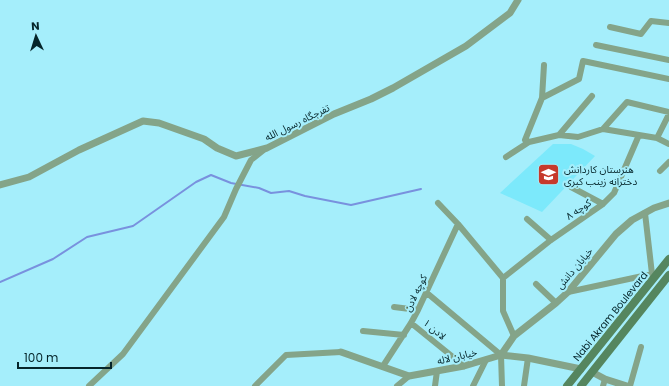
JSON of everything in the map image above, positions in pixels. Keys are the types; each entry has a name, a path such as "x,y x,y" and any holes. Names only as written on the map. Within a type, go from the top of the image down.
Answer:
{"main road":[{"name":"Nabi Akram Boulevard","path":"567,386 629,309 654,274 669,259"},
{"name":"Nabi Akram Boulevard","path":"581,386 669,275"},
{"path":"629,309 638,316"}],"street":[{"name":"تفرجگاه رسول الله","path":"0,185 29,178 79,150 143,121 159,123 204,139 217,148 236,156 267,148 334,114 393,88 466,46 510,13 518,0"},
{"path":"610,27 641,34 651,21 669,23"},
{"path":"596,45 669,60"},
{"path":"542,98 578,79 583,61 669,79"},
{"path":"529,142 525,140 542,98 544,65"},
{"path":"559,135 592,96"},
{"path":"603,129 626,102 669,113 657,138"},
{"path":"506,157 529,142 559,135 578,137 603,129 657,138 669,144"},
{"name":"کوچه ۸","path":"503,278 551,240 603,204 614,194 639,135"},
{"path":"89,386 123,354 224,217 251,160 267,148"},
{"path":"660,171 669,162"},
{"path":"571,187 603,204"},
{"path":"438,203 458,224 503,278 504,311 514,336"},
{"name":"خیابان دانش","path":"501,355 514,336 556,304 568,292 616,234 632,220 645,212 669,203"},
{"path":"568,292 654,274 645,212"},
{"path":"527,219 551,240"},
{"name":"کوچه لادن","path":"383,366 412,323 458,224"},
{"path":"536,284 556,304"},
{"path":"427,293 501,355 502,386"},
{"path":"394,307 418,310"},
{"name":"لادن ۱","path":"412,323 464,366"},
{"path":"363,331 404,335"},
{"path":"630,386 641,348"},
{"path":"255,386 286,355 341,352 409,376 397,386"},
{"name":"خیابان لاله","path":"409,376 464,366 501,355 528,358 581,369"},
{"path":"524,386 528,358"},
{"path":"473,386 486,360"},
{"path":"435,386 437,371"},
{"path":"592,372 604,383 627,386"}],"shaded area":[{"name":"هنرستان کاردانش دخترانه زینب کبری","path":"553,144 571,144 595,156 542,212 500,193"}],"waterway":[{"path":"0,282 53,259 87,237 133,226 196,182 211,175 231,183 259,188 271,193 289,191 305,196 351,205 421,189"}],"place":[{"name":"هنرستان کاردانش دخترانه زینب کبری","path":"549,175"}]}
